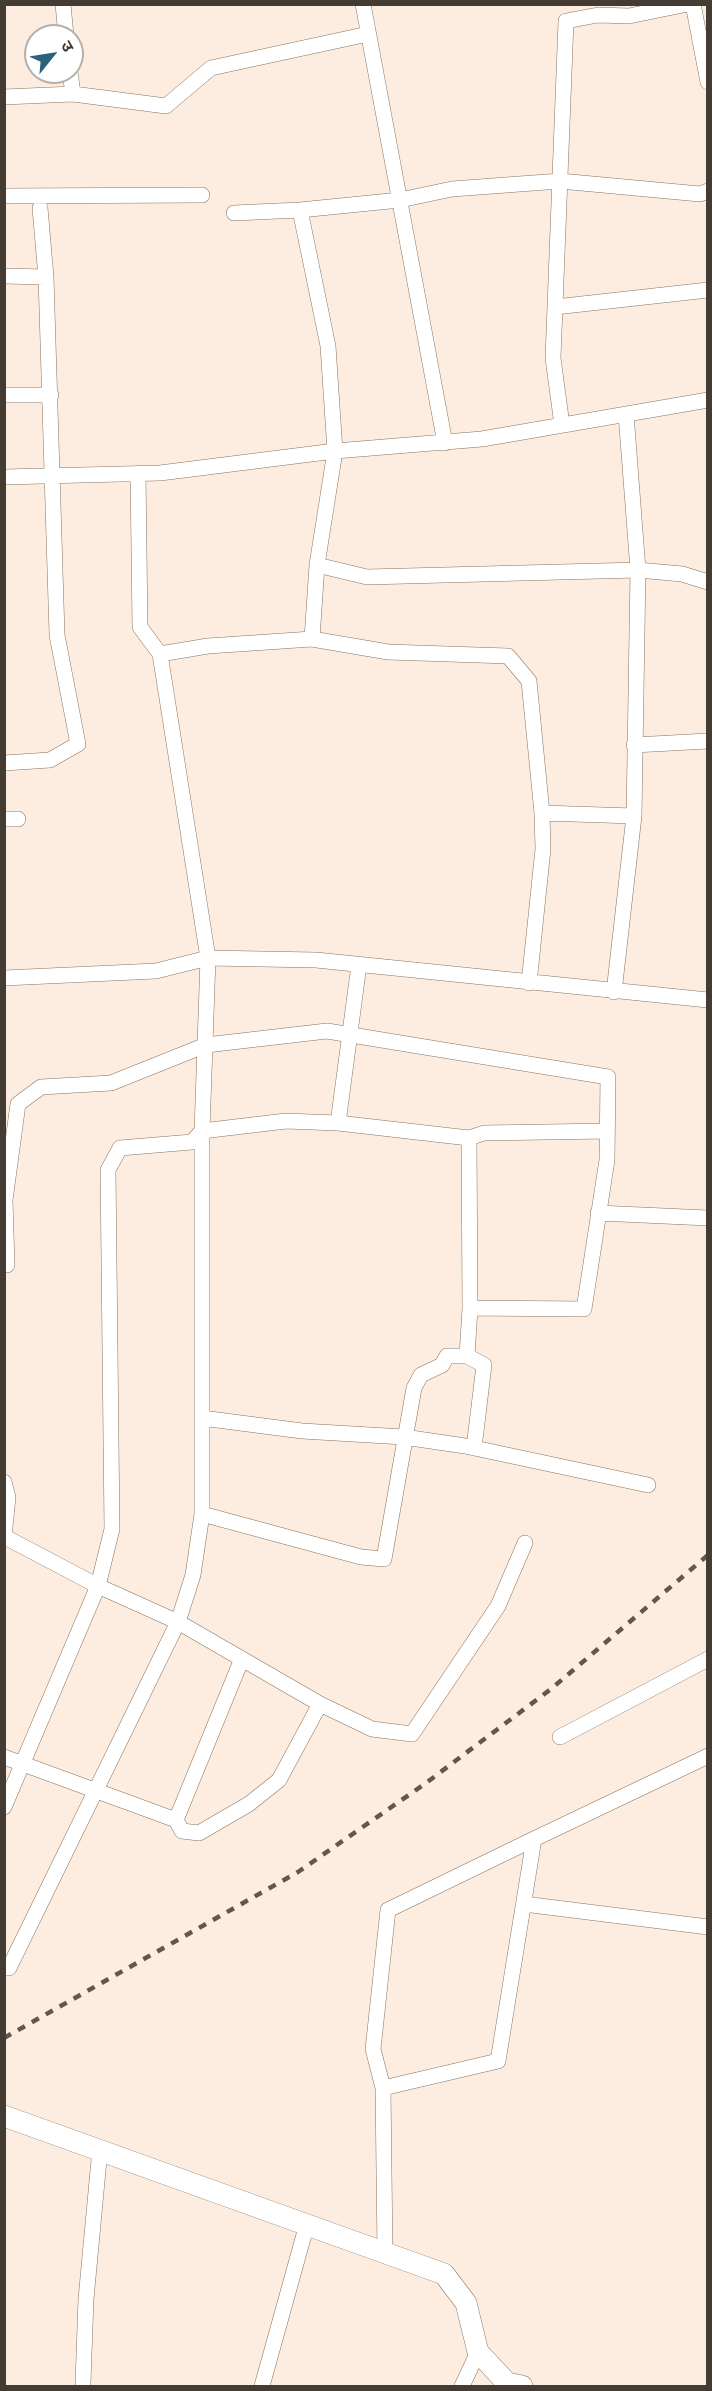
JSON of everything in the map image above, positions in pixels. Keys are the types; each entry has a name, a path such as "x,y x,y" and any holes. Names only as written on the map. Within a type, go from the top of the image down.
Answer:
{"street":[{"path":"63,4 65,24"},
{"path":"363,4 445,443"},
{"path":"562,425 553,358 566,21 597,10 629,16 688,4"},
{"path":"693,4 708,82"},
{"path":"4,97 73,94 166,106 211,68 368,34"},
{"path":"72,84 73,94"},
{"path":"234,213 300,210 400,200 452,189 560,181 700,194 708,191"},
{"path":"4,196 202,195"},
{"path":"4,763 50,760 78,744 57,635 51,395 46,277 40,208"},
{"path":"300,210 328,346 335,451 317,565 312,639"},
{"path":"4,276 46,277"},
{"path":"555,307 708,290"},
{"path":"4,395 51,395"},
{"path":"4,477 138,473 335,451 445,443 708,400"},
{"path":"614,992 634,816 638,570 626,414"},
{"path":"4,1965 9,1968 178,1622 193,1575 202,1514 202,1131 208,958 160,654 140,627 138,473"},
{"path":"317,565 367,577 638,570 682,574 708,582"},
{"path":"160,654 208,646 312,639 388,652 508,656 529,681 542,813 543,849 529,983"},
{"path":"634,745 708,741"},
{"path":"542,813 634,816"},
{"path":"4,978 156,971 208,958 316,960 614,992 707,999"},
{"path":"338,1123 359,965"},
{"path":"4,1265 7,1264 5,1200 11,1102 41,1087 111,1083 206,1045 327,1032 608,1077 607,1160 584,1309 470,1308"},
{"path":"4,1807 98,1586 112,1529 108,1170 120,1148 192,1142 202,1131 286,1120 338,1123 469,1138 484,1133 607,1131"},
{"path":"467,1356 470,1308 469,1138"},
{"path":"598,1213 708,1218"},
{"path":"202,1514 361,1557 384,1559 414,1388 421,1375 442,1365 447,1356 467,1356 484,1365 474,1448"},
{"path":"202,1418 302,1431 404,1437 474,1448 648,1485"},
{"path":"4,1482 8,1497 5,1537 98,1586 178,1622 241,1661 320,1704 372,1729 412,1734 498,1606 525,1543"},
{"path":"560,1737 708,1659"},
{"path":"176,1820 241,1661"},
{"path":"4,1757 176,1820 182,1831 199,1833 219,1823 279,1780 320,1704"},
{"path":"385,2253 383,2088 374,2049 388,1910 708,1756"},
{"path":"383,2088 498,2061 534,1839"},
{"path":"524,1904 708,1927"},
{"path":"4,2116 444,2274 466,2303 478,2352 507,2384 522,2386"},
{"path":"83,2383 86,2299 100,2149"},
{"path":"262,2386 307,2224"},
{"path":"462,2386 478,2352"}],"railway":[{"path":"4,2038 298,1872 426,1783 551,1689 708,1555"}]}
